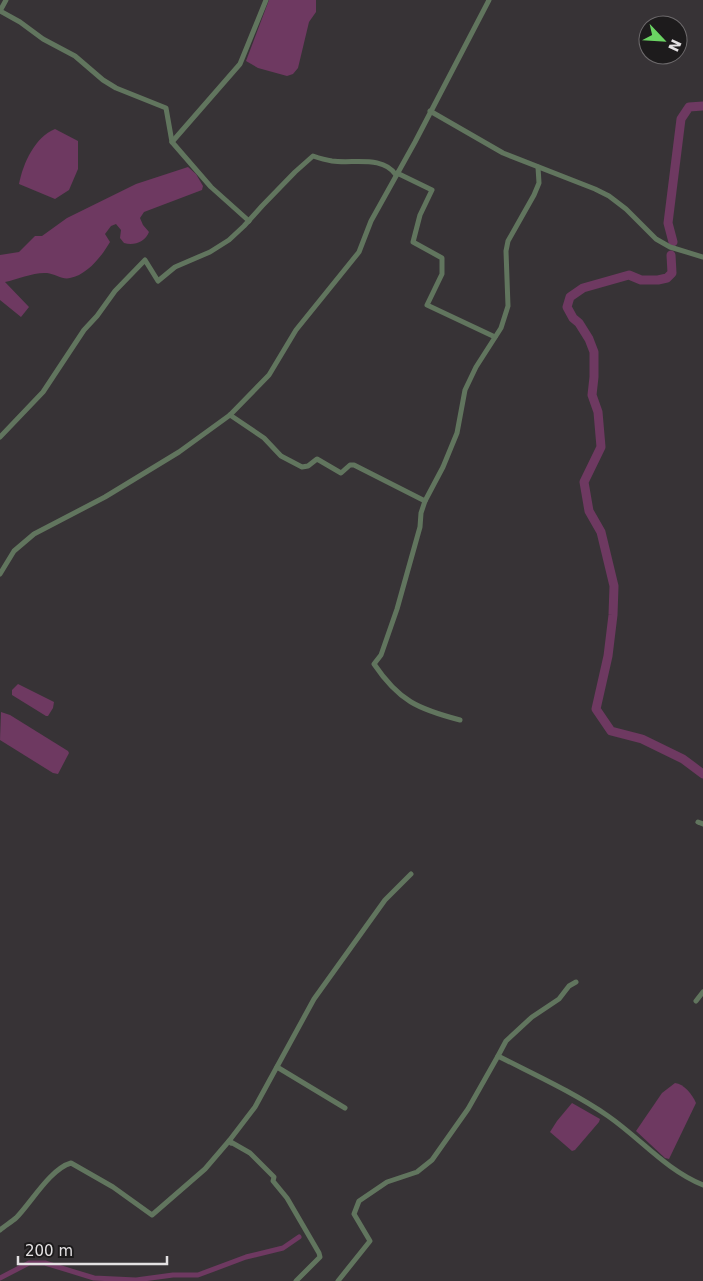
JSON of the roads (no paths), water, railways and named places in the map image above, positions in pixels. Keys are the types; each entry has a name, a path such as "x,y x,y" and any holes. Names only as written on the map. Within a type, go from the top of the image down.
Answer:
{"street":[{"path":"6,0 0,11 20,22 43,40 75,56 103,80 116,88 166,108 172,142 211,187 249,221"},
{"path":"172,142 240,64 266,0"},
{"path":"0,574 14,551 34,534 105,497 179,452 230,415 269,375 296,330 359,252 371,221 488,0"},
{"path":"430,111 503,153 609,196 626,209 656,239 670,247 703,257"},
{"path":"0,437 43,392 84,330 115,291 145,260 158,281 175,268 210,252 229,240 288,178 313,156 333,161 374,162 391,168 396,174 432,190 420,215 413,242 442,258 442,274 428,304 495,337"},
{"path":"460,720 435,713 397,693 374,664 381,655 397,609 420,527 421,513 457,432 465,390 471,375 500,328 508,306 506,251 508,241 534,195 539,182 538,167"},
{"path":"230,415 264,438 281,456 302,467 308,466 317,459 341,472 350,465 354,465 425,502"},
{"path":"0,1230 15,1218 53,1175 64,1165 71,1163 114,1187 152,1215 205,1169 255,1107 314,999 385,900 411,874"},
{"path":"338,1281 370,1241 354,1214 359,1201 387,1182 417,1172 432,1160 468,1109 506,1040 532,1016 559,999 576,982"},
{"path":"696,1001 703,992"},
{"path":"498,1056 576,1096 628,1131 675,1171 703,1185"},
{"path":"277,1066 345,1108"},
{"path":"229,1141 257,1159 287,1198 319,1253 320,1257 296,1281"}],"waterway":[{"path":"673,242 668,223 681,119 689,107 703,106"},
{"path":"671,255 672,273 667,278 641,280 629,275 583,288 570,297 567,307 589,339 594,352 592,395 598,412 601,447 584,482 589,511 601,532 614,586 608,656 596,709 611,731 642,739 683,759 703,774"},
{"path":"0,1278 29,1263 45,1263 94,1278 136,1280 173,1275 198,1275 246,1257 283,1248 299,1237"}]}
